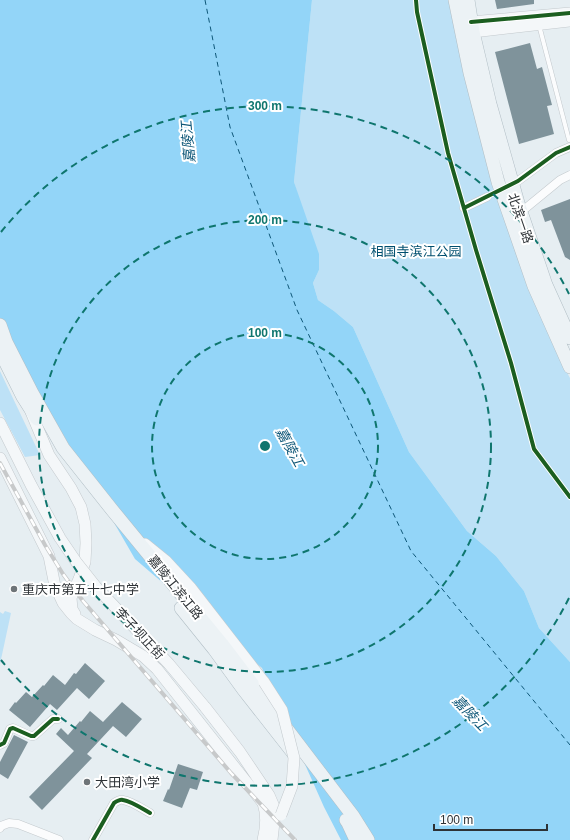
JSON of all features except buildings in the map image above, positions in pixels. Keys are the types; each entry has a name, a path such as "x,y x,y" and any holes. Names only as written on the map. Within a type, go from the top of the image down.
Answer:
{"main road":[{"name":"北滨一路","path":"455,0 470,74 498,182 534,286 570,367"},
{"name":"北滨一路","path":"468,0 472,27 490,104 521,212 546,285 570,338"},
{"path":"472,27 570,13"},
{"path":"472,27 570,21"},
{"name":"嘉陵江滨江路","path":"0,325 6,342 32,393 63,448 222,644 352,816 368,840"},
{"name":"嘉陵江滨江路","path":"0,351 23,398 56,450 105,516 214,649 243,689 348,823 356,840"},
{"path":"23,398 49,455 71,488 81,507 85,524 85,562 71,598 72,609 77,618"},
{"name":"李子坝正街","path":"2,428 60,538 77,563 96,587 169,664 205,707 240,752 269,795 275,808 272,840"},
{"name":"李子坝正街","path":"0,458 49,556 55,586 63,603 77,618 95,630 144,656 157,669 263,803 266,823 263,840"},
{"path":"134,536 166,561 191,588 264,682 282,710 294,758 292,786 272,840"}],"street":[{"path":"518,181 570,143"},
{"path":"521,212 560,180 570,175"},
{"path":"464,208 487,197"},
{"path":"0,745 4,743 10,729 12,728 34,736 53,719 58,719"},
{"path":"93,840 114,803 118,800 128,802 150,813"},
{"path":"0,828 9,822 59,840"}],"lane":[{"path":"539,24 570,143"}],"green space":[{"name":"相国寺滨江公园","path":"312,0 450,0 465,75 564,367 570,378 570,662 539,628 524,591 496,556 467,531 409,452 353,327 318,300 313,283 319,270 294,182"},
{"path":"0,371 40,455 25,457 0,410"},
{"path":"5,611 11,613 0,664 0,612 3,614"}],"water":[{"name":"嘉陵江","path":"0,0 312,0 294,182 319,254 319,270 313,283 318,300 353,327 409,452 467,531 496,556 524,591 539,628 570,662 570,840 341,840 324,807 262,668 135,559 39,393 0,330"}],"ferry route":[{"path":"205,0 230,127 297,310 411,551 570,745"}],"railway":[{"path":"0,463 45,545 63,574 83,601 231,773 295,840"}],"cycle path":[{"path":"416,0 417,12 448,153 511,363 534,449 570,497"},
{"path":"471,22 570,13"},
{"path":"464,208 518,181 556,153 570,147"},
{"path":"0,745 4,743 10,729 13,728 34,736 53,719 58,719"},
{"path":"93,840 114,803 118,800 130,802 150,813"}],"place":[{"name":"重庆市第五十七中学","path":"14,589"},
{"name":"大田湾小学","path":"87,782"}]}
